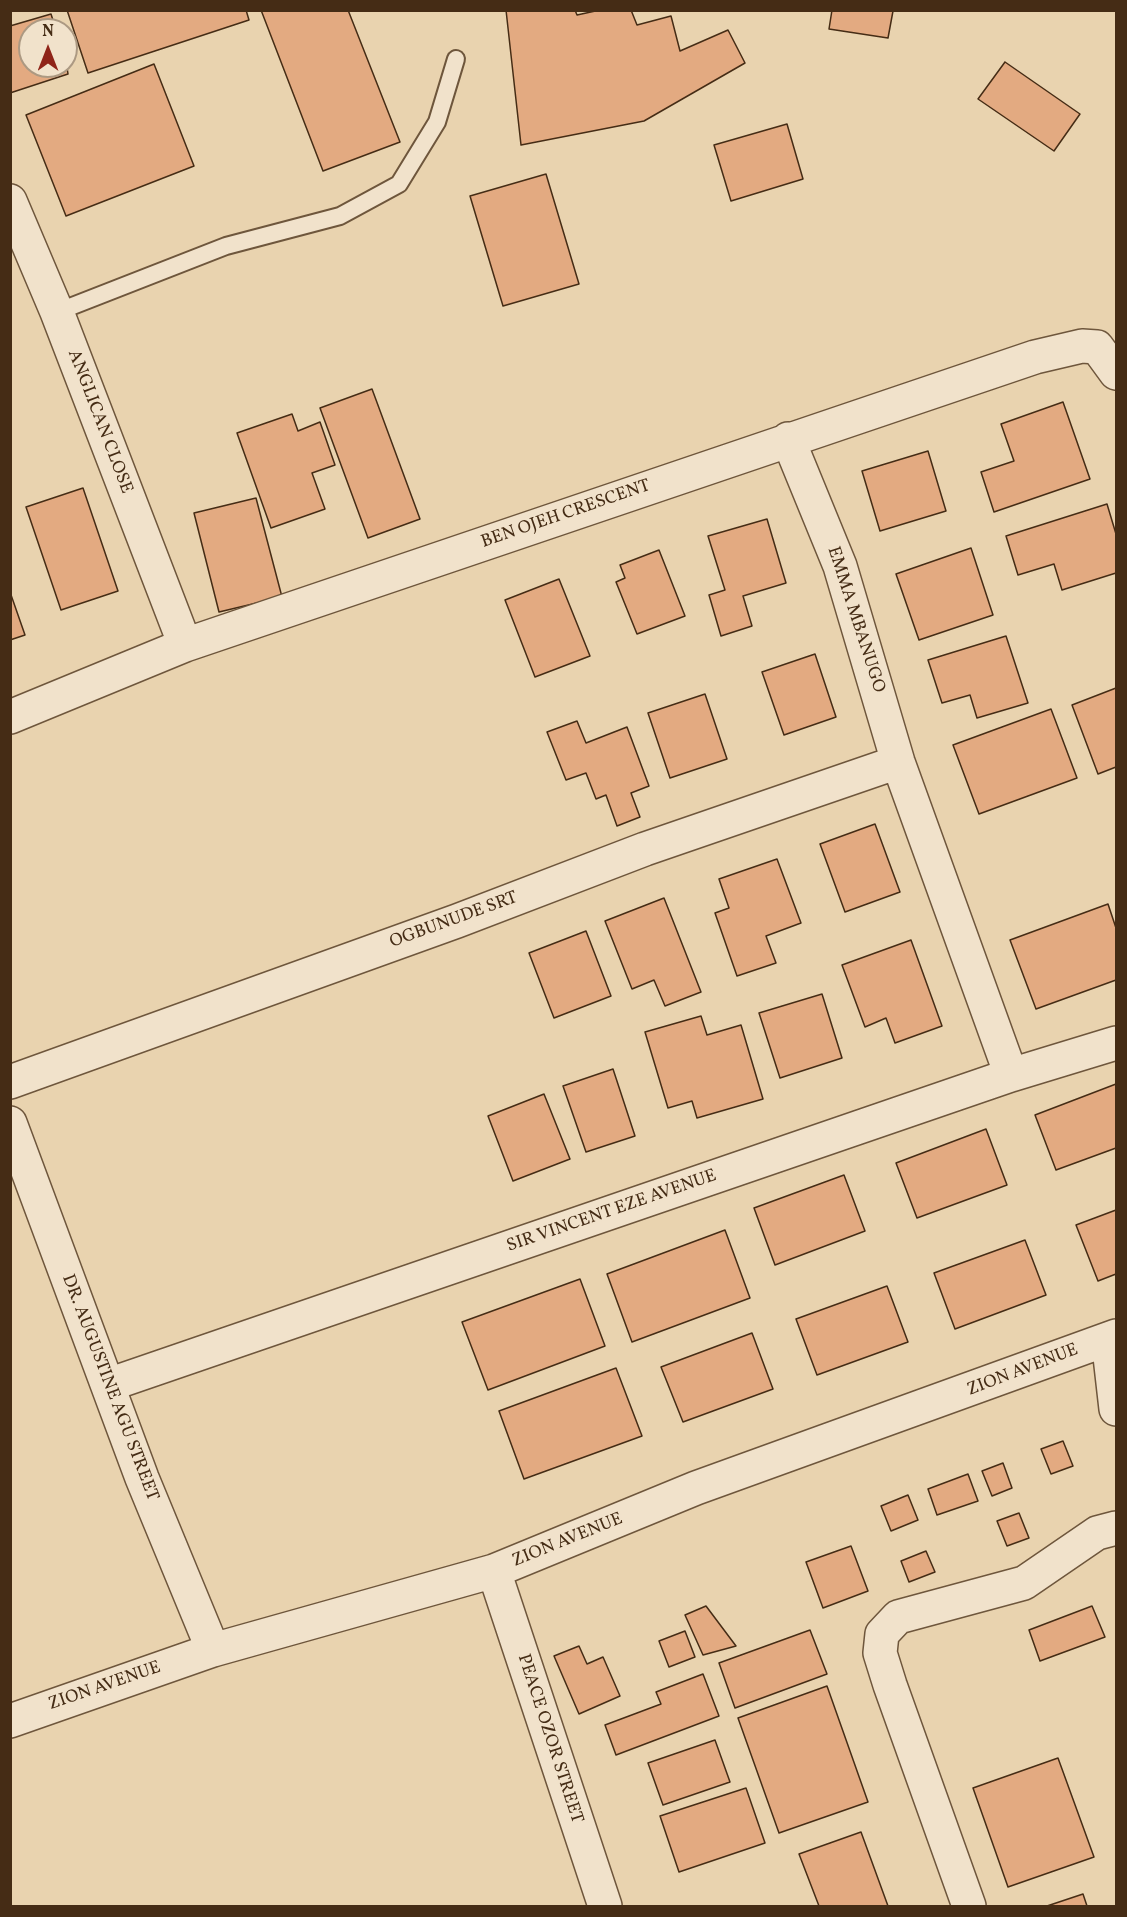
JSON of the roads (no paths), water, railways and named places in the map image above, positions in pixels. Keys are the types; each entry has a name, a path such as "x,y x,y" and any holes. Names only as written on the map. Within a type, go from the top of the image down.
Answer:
{"street":[{"name":"ANGLICAN CLOSE","path":"10,201 57,312 185,645"},
{"name":"BEN OJEH CRESCENT","path":"10,717 185,645 1035,357 1082,346 1097,347 1116,373"},
{"name":"EMMA MBANUGO","path":"788,439 840,566 898,762 1011,1075"},
{"name":"OGBUNUDE SRT","path":"10,1082 457,921 645,849 898,762"},
{"name":"SIR VINCENT EZE AVENUE","path":"108,1385 1011,1075 1116,1043"},
{"name":"DR. AUGUSTINE AGU STREET","path":"10,1123 142,1478 213,1650"},
{"path":"1112,1337 1116,1409"},
{"name":"ZION AVENUE","path":"10,1721 213,1650 494,1571 696,1488 1112,1337"},
{"path":"969,1906 890,1685 880,1653 882,1634 898,1617 1024,1583 1097,1533 1116,1528"},
{"name":"PEACE OZOR STREET","path":"494,1571 605,1906"}],"lane":[{"path":"57,312 226,246 340,216 399,184 437,122 456,59"}]}
